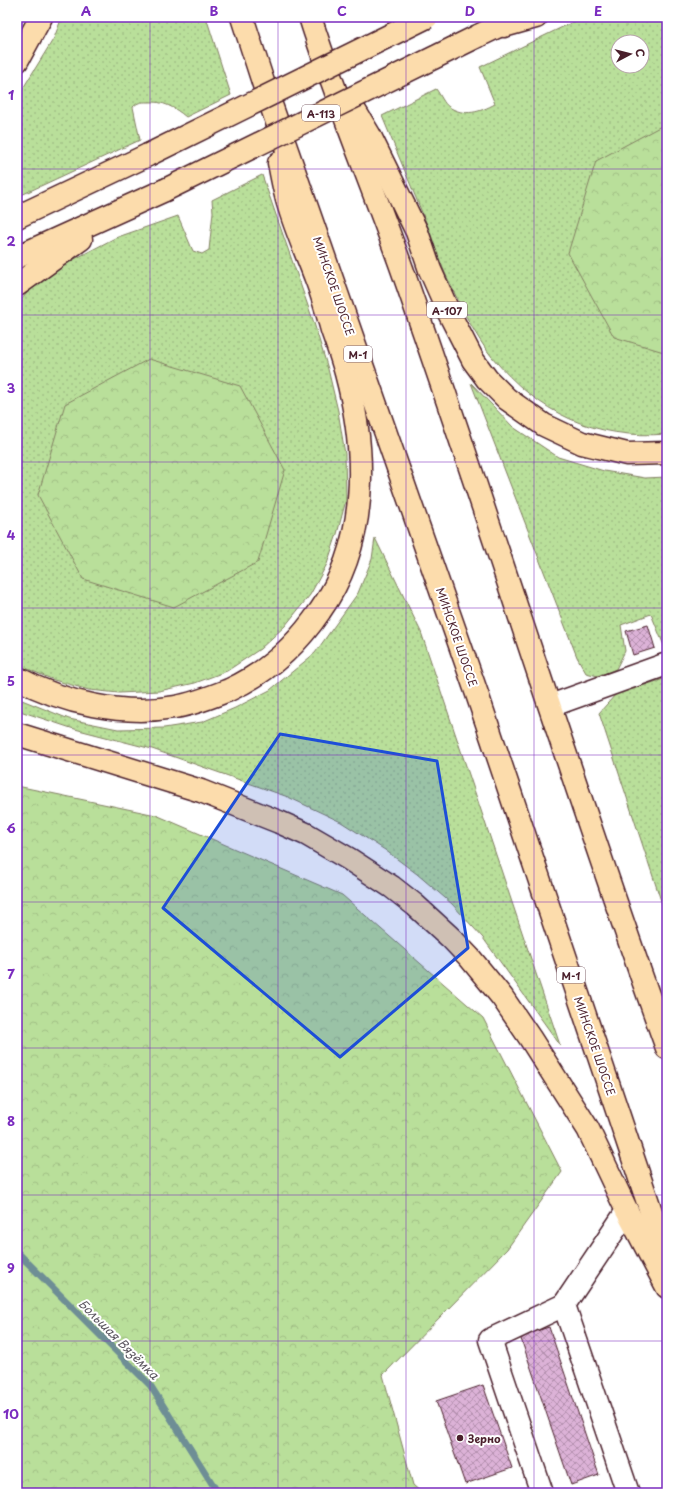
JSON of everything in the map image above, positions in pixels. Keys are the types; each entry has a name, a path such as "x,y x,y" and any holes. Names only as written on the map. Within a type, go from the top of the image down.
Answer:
{"highway":[{"path":"17,61 40,17"},
{"name":"МИНСКОЕ ШОССЕ","path":"242,17 263,82 476,692 667,1259"},
{"path":"310,17 323,58 402,268 667,1048"},
{"path":"17,217 148,155 427,17"},
{"name":"А-113","path":"17,257 165,190 517,17"},
{"path":"486,32 536,17"},
{"name":"А-107","path":"323,58 370,136 417,232 430,270 448,313 473,360 487,379 507,398 544,425 582,443 627,454 667,453"},
{"path":"17,678 62,697 114,707 160,709 207,699 239,685 266,668 291,648 327,602 341,575 352,541 360,496 360,450 355,416 344,365 316,277 288,204 263,82"},
{"path":"17,285 125,208"},
{"path":"17,734 201,791 279,822 306,834 349,859 404,896 451,938 470,958 502,997 530,1038 588,1129 627,1211 667,1287"}],"lane":[{"path":"550,706 664,665"},
{"path":"542,1493 490,1340 564,1306 627,1211"},
{"path":"564,1306 628,1493"}],"highlighted area":[{"path":"280,734 437,761 468,948 340,1057 163,908"}],"green space":[{"path":"62,17 206,17 231,95 186,117 177,110 163,104 153,102 138,103 133,107 140,140 17,197 17,98 54,38"},
{"path":"667,17 667,434 641,435 592,427 570,419 549,408 529,394 510,377 492,357 472,328 460,305 440,262 428,227 382,116 436,89 447,106 461,112 467,113 478,111 495,104 480,67 579,19"},
{"path":"667,123 667,353 614,337 568,253 596,161"},
{"path":"262,175 314,323 328,369 338,411 345,454 346,500 327,564 310,595 285,626 260,649 227,671 195,683 159,691 119,693 89,690 54,680 23,667 17,663 17,305 40,277 115,238 178,216 193,251 202,254 209,250 213,212 212,200"},
{"path":"149,359 240,386 285,470 258,562 174,607 83,579 38,495 65,404"},
{"path":"471,383 513,427 558,457 604,471 645,478 667,477 667,653 651,614 621,625 625,651 616,669 598,676 586,673 577,657"},
{"path":"375,538 421,632 560,1045 483,938 452,904 417,874 385,850 341,822 288,797 152,749 71,728 17,710 17,698 69,719 118,729 164,728 202,722 235,708 270,690 315,653 358,593 372,559"},
{"path":"667,678 667,919 599,713 616,694"},
{"path":"17,786 156,815 342,895 483,1018 562,1172 507,1249 383,1375 413,1485 422,1493 17,1493"}],"building":[{"path":"648,625 655,648 633,655 626,631"},
{"path":"549,1327 599,1475 571,1485 520,1336"},
{"path":"483,1385 512,1468 465,1484 436,1401"}],"waterway":[{"name":"Большая Вязёмка","path":"17,1252 150,1385 218,1493"}],"place":[{"name":"Зерно","path":"460,1438"}]}
